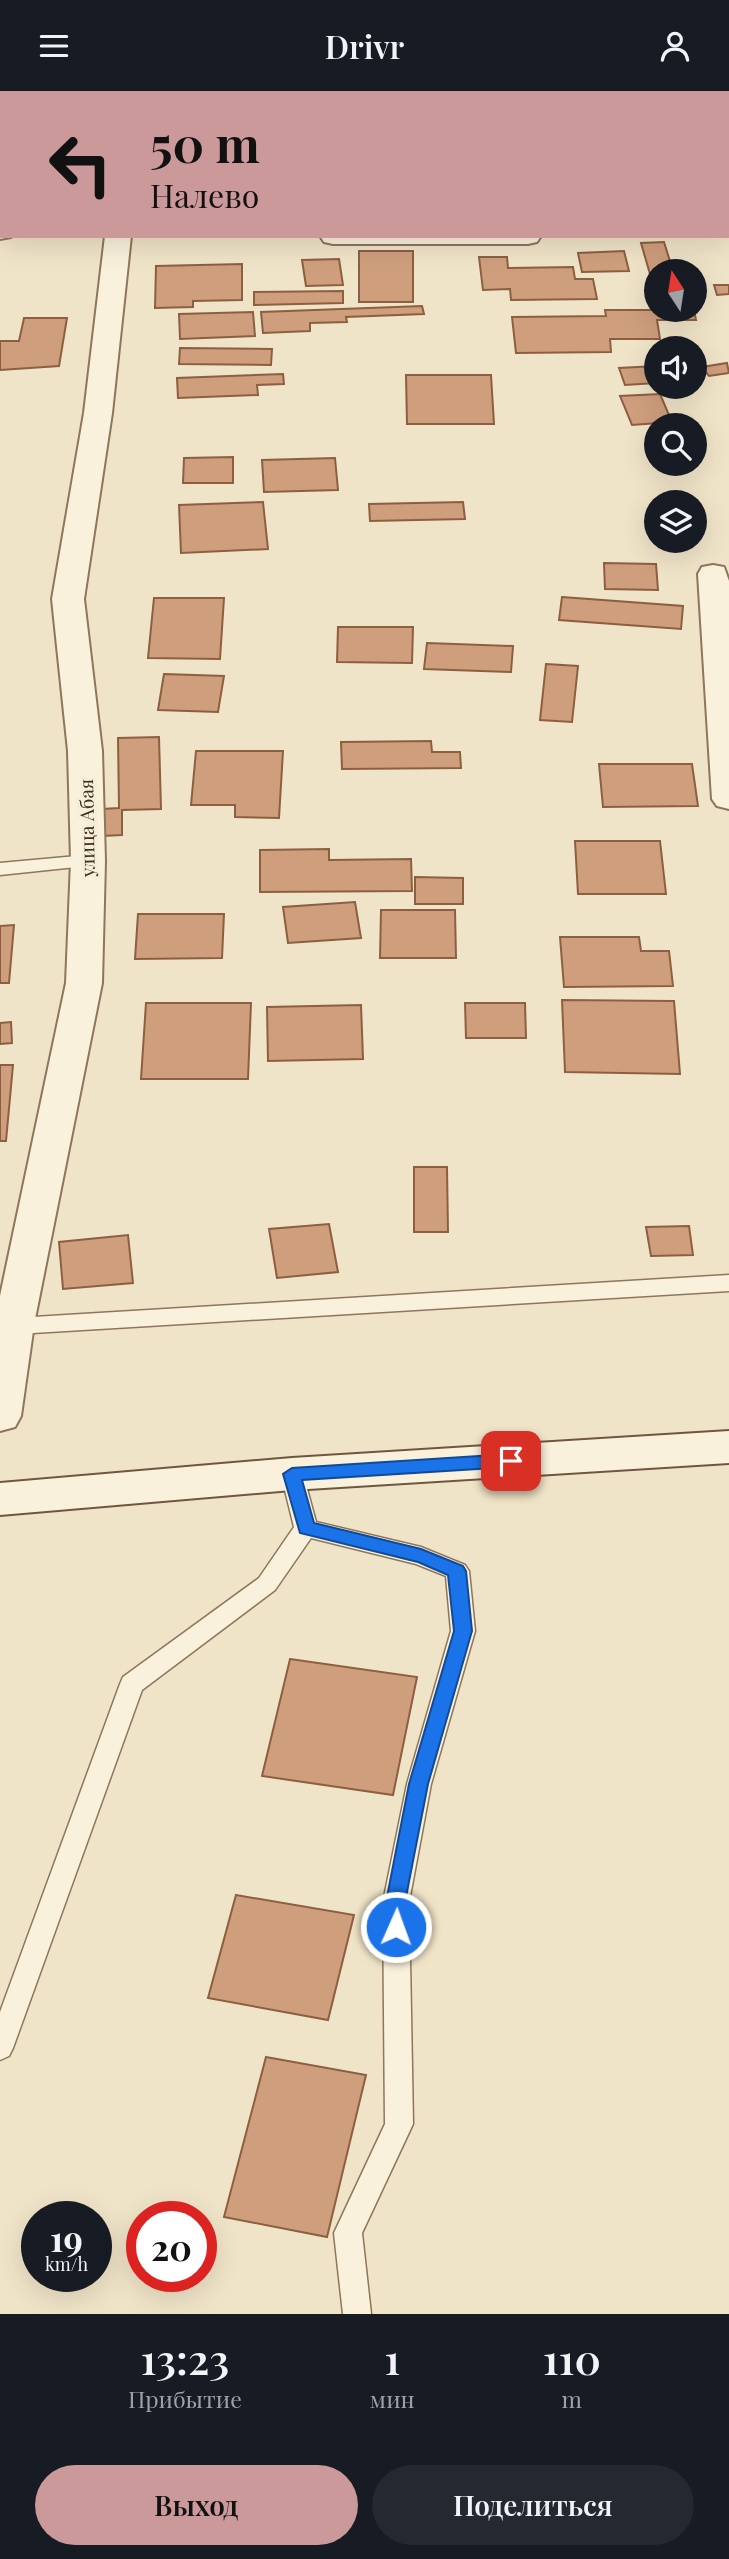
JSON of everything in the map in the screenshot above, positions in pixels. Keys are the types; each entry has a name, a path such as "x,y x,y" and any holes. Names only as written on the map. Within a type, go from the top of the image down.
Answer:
{"street":[{"name":"улица Абая","path":"0,1416 7,1326 84,983 88,861 85,751 68,599 98,413 118,238"},
{"path":"713,574 729,799"},
{"path":"0,1499 292,1474 729,1447"}],"lane":[{"path":"0,869 88,861"},
{"path":"7,1326 729,1283"},
{"path":"0,2048 132,1684 267,1584 306,1528 292,1474"},
{"path":"306,1528 421,1556 457,1571 463,1631 419,1784 396,1902 399,2124 348,2233 357,2314"}],"building":[{"path":"664,242 669,259 646,259 641,243"},
{"path":"359,251 413,251 413,302 359,302"},
{"path":"624,251 629,271 582,272 578,253"},
{"path":"479,257 507,257 508,268 573,267 575,279 593,279 597,299 511,300 510,289 483,290"},
{"path":"339,259 343,285 306,286 302,260"},
{"path":"242,264 242,300 193,301 193,307 155,308 156,266"},
{"path":"714,285 729,285 729,294 717,295"},
{"path":"343,291 343,303 254,305 254,292"},
{"path":"422,306 424,314 346,317 347,322 310,323 310,331 263,333 261,312"},
{"path":"605,310 644,310 644,322 657,322 660,336 610,339 611,352 516,353 512,317 606,316"},
{"path":"253,312 255,336 180,339 179,314"},
{"path":"24,318 67,318 59,366 0,370 0,341 19,341"},
{"path":"180,348 272,349 271,365 179,364"},
{"path":"727,363 729,373 709,376 707,366"},
{"path":"644,367 644,384 625,385 619,368"},
{"path":"283,374 284,384 257,385 258,395 178,398 177,378"},
{"path":"406,375 491,375 494,424 407,424"},
{"path":"644,395 644,399 662,399 668,413 644,413 644,424 632,425 620,396"},
{"path":"233,457 233,483 183,483 184,458"},
{"path":"335,458 338,490 264,492 262,460"},
{"path":"263,502 268,549 181,553 179,505"},
{"path":"463,502 465,519 370,521 369,504"},
{"path":"604,563 656,564 658,590 605,589"},
{"path":"562,597 683,606 681,629 559,620"},
{"path":"154,598 224,598 220,659 148,658"},
{"path":"338,627 413,627 412,663 337,662"},
{"path":"427,643 513,646 511,672 424,669"},
{"path":"546,664 578,666 572,722 540,720"},
{"path":"164,674 224,676 218,712 158,710"},
{"path":"159,737 161,809 122,810 122,835 102,836 102,809 119,808 118,738"},
{"path":"431,741 432,752 460,752 461,768 342,769 341,742"},
{"path":"196,751 283,751 279,818 235,817 235,805 191,805"},
{"path":"599,764 692,764 698,806 603,807"},
{"path":"575,841 660,841 666,894 578,894"},
{"path":"329,849 329,860 411,859 412,891 260,892 260,850"},
{"path":"415,877 463,878 463,904 415,904"},
{"path":"355,902 361,938 288,943 283,907"},
{"path":"381,910 455,910 456,958 380,958"},
{"path":"138,914 224,914 222,958 135,959"},
{"path":"14,925 9,983 0,983 0,926"},
{"path":"560,937 639,937 641,951 669,951 673,986 564,987"},
{"path":"562,1000 674,1001 680,1074 565,1072"},
{"path":"146,1003 251,1003 248,1079 141,1079"},
{"path":"465,1003 525,1003 526,1038 466,1038"},
{"path":"361,1005 363,1059 268,1061 267,1007"},
{"path":"11,1022 12,1043 0,1044 0,1023"},
{"path":"0,1065 13,1065 6,1141 0,1141"},
{"path":"414,1167 447,1167 448,1232 414,1232"},
{"path":"329,1224 338,1272 277,1278 269,1229"},
{"path":"689,1226 693,1255 651,1256 646,1227"},
{"path":"128,1235 133,1283 63,1289 59,1242"},
{"path":"290,1659 417,1677 393,1795 262,1776"},
{"path":"236,1895 354,1915 328,2020 208,1998"},
{"path":"266,2057 366,2075 327,2237 224,2217"}],"route":[{"path":"396,1927 396,1902 419,1784 463,1631 457,1571 421,1556 306,1528 292,1474 511,1461"}]}
